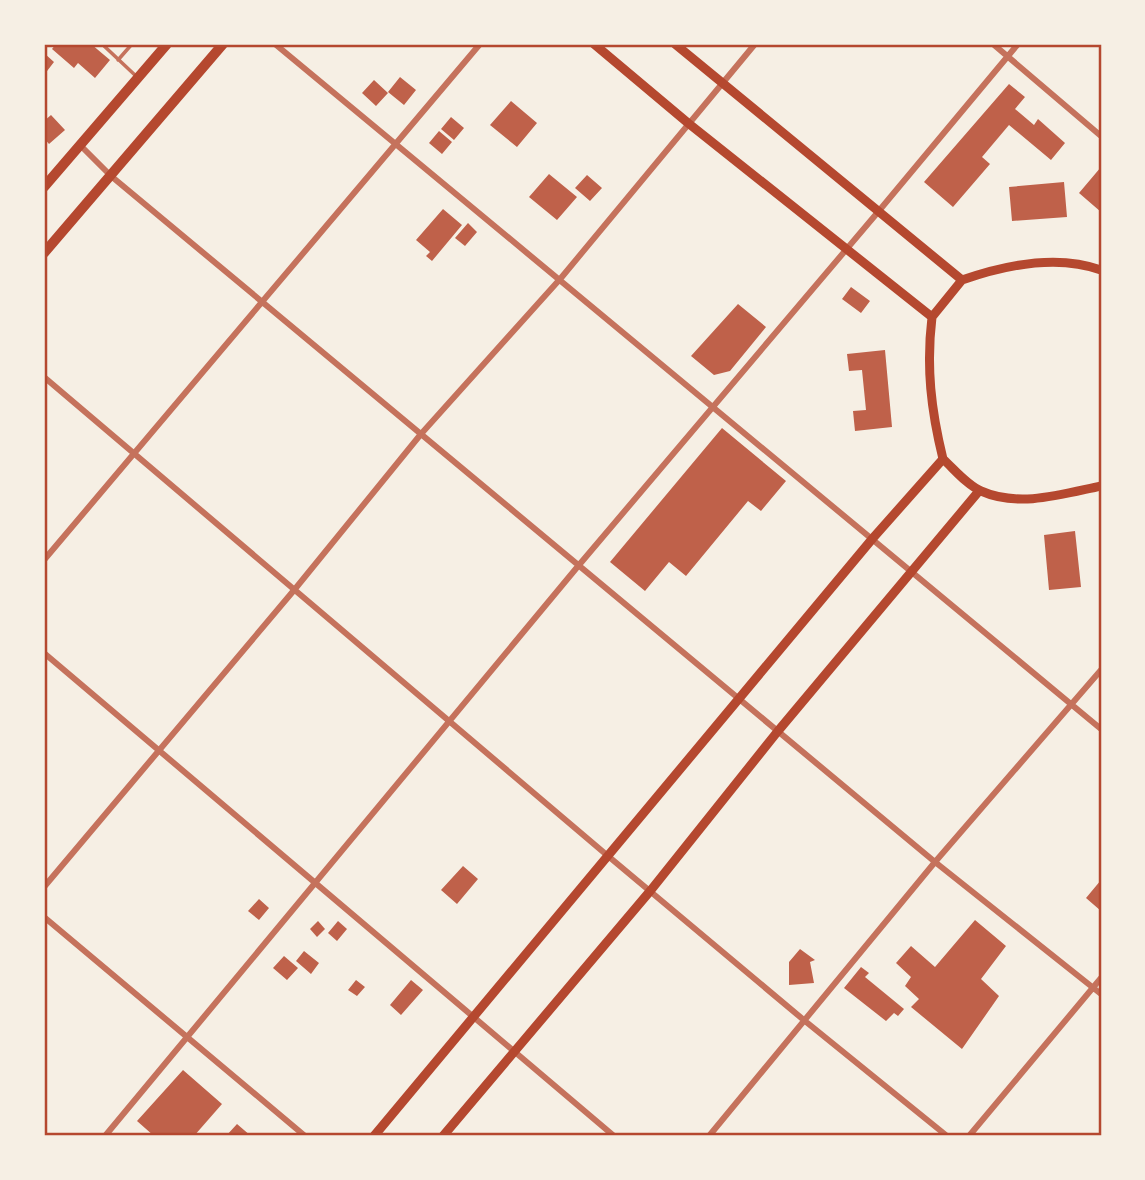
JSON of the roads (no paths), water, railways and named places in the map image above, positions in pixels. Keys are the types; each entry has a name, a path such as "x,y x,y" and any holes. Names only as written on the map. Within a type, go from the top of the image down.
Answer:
{"main road":[{"path":"44,187 167,44"},
{"path":"44,253 223,44"},
{"path":"594,44 688,123 932,317"},
{"path":"675,44 962,280"},
{"path":"1101,268 1065,263 1028,264 992,270 962,280 932,317 928,352 929,380 943,458 979,491 1002,498 1042,499 1101,486"},
{"path":"374,1136 873,538 943,458"},
{"path":"443,1136 651,890 778,731 979,491"}],"street":[{"path":"275,44 561,278 712,407 1101,729"},
{"path":"44,560 481,44"},
{"path":"44,887 295,589 421,434 561,278 754,44"},
{"path":"993,44 1101,136"},
{"path":"104,1136 579,565 1018,44"},
{"path":"80,145 111,176 935,862 1101,994"},
{"path":"44,377 608,856 947,1136"},
{"path":"44,653 614,1136"},
{"path":"709,1136 935,862 1101,670"},
{"path":"44,917 305,1136"},
{"path":"969,1136 1101,978"}],"lane":[{"path":"103,44 138,78"},
{"path":"118,60 132,44"}]}
